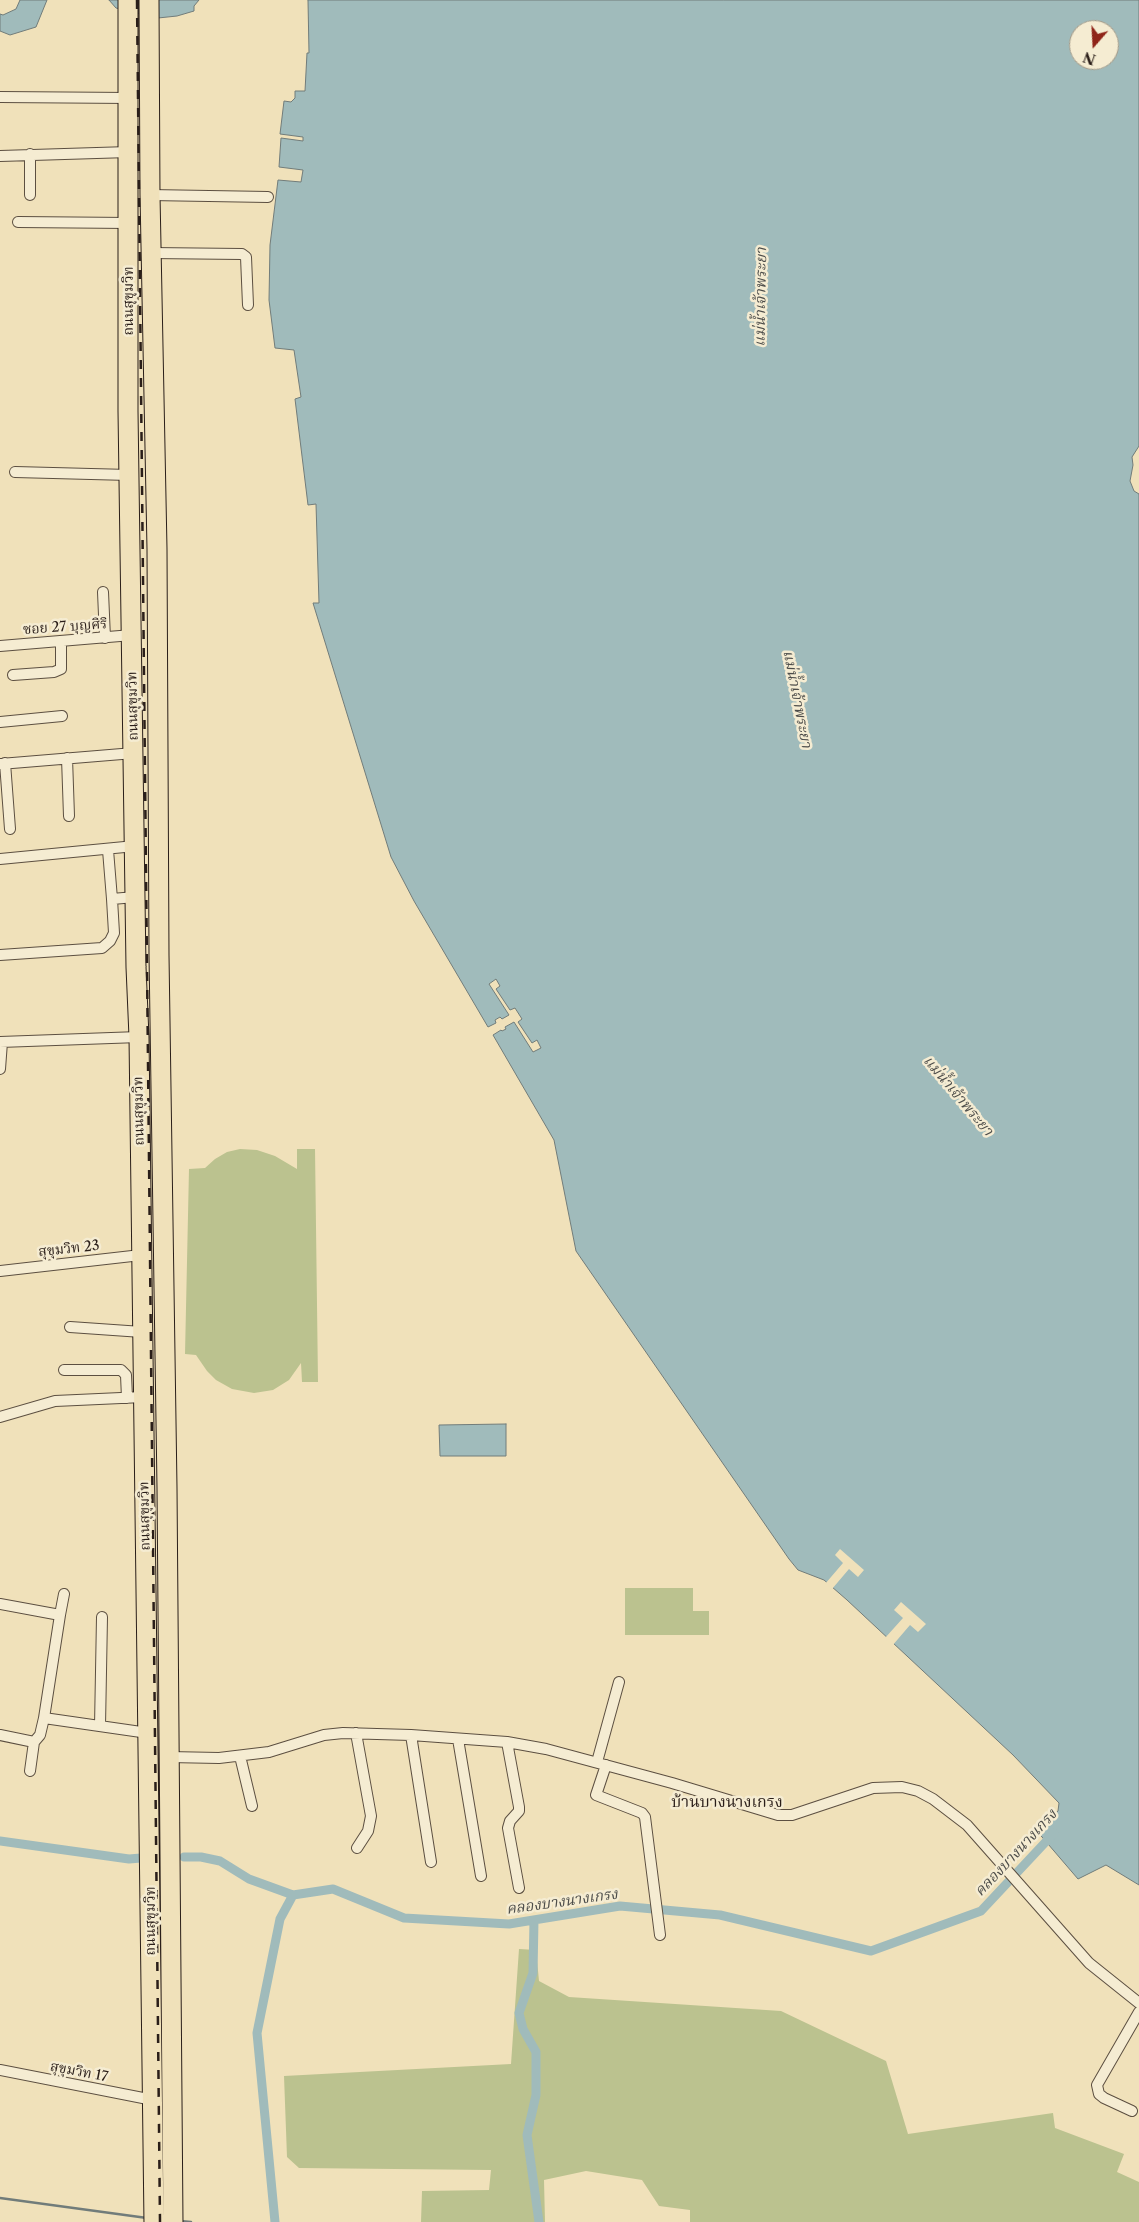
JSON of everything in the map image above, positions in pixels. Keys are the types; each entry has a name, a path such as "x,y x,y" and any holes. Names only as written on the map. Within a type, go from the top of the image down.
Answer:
{"highway":[{"name":"ถนนสุขุมวิท","path":"128,0 130,98 129,475 142,1332 135,1398 148,1733 154,2222"},
{"name":"ถนนสุขุมวิท","path":"148,0 157,559 159,955 173,2222"},
{"path":"129,329 152,329"},
{"path":"159,955 136,976 160,992"}],"street":[{"path":"0,98 130,98"},
{"path":"0,156 130,152"},
{"path":"30,154 30,195"},
{"path":"150,195 268,197"},
{"path":"18,222 129,223"},
{"path":"151,252 242,254 246,257 248,306"},
{"path":"15,472 129,475"},
{"path":"103,592 104,638"},
{"name":"ซอย 27 บุญศิริ","path":"0,646 132,635"},
{"path":"13,675 60,670 61,641"},
{"path":"0,722 62,716"},
{"path":"10,829 3,764 134,753"},
{"path":"67,758 69,816"},
{"path":"0,859 135,846"},
{"path":"0,955 102,948 110,941 114,934 108,850"},
{"path":"112,900 135,897"},
{"path":"0,1070 1,1042 139,1037"},
{"name":"สุขุมวิท 23","path":"0,1271 141,1255"},
{"path":"70,1327 142,1332"},
{"path":"0,1418 55,1401 135,1398 126,1375 122,1370 64,1370"},
{"path":"30,1771 34,1742 40,1735 44,1718 64,1594"},
{"path":"0,1604 60,1615"},
{"path":"100,1726 102,1617"},
{"path":"619,1682 596,1796 644,1814 660,1932"},
{"path":"44,1718 148,1733"},
{"path":"169,1757 220,1758 269,1752 324,1735 356,1733 411,1735 508,1742 546,1749 602,1763 778,1815 792,1815 873,1788 902,1787 918,1791 967,1825 1089,1962 1139,2003"},
{"path":"356,1733 370,1816 368,1831 357,1848"},
{"path":"0,1735 34,1742"},
{"path":"411,1735 431,1862"},
{"path":"458,1739 482,1876"},
{"path":"508,1742 519,1807 516,1815 510,1821 509,1839 519,1888"},
{"path":"240,1756 252,1806"},
{"path":"1132,2111 1104,2098 1099,2094 1097,2085 1139,2012"},
{"name":"สุขุมวิท 17","path":"0,2070 153,2100"}],"green space":[{"path":"240,1149 257,1150 275,1156 297,1169 297,1149 315,1149 318,1382 302,1382 301,1363 289,1380 273,1390 254,1393 232,1389 216,1380 196,1355 185,1354 189,1169 205,1168 227,1152"},
{"path":"625,1588 693,1588 693,1611 709,1611 709,1635 625,1635"},
{"path":"519,1949 536,1950 539,1981 569,1997 781,2011 886,2061 908,2134 1053,2113 1055,2128 1124,2154 1117,2172 1139,2182 1139,2222 690,2222 690,2210 659,2206 642,2180 586,2171 544,2180 545,2222 421,2222 422,2191 489,2190 491,2170 299,2168 287,2157 284,2076 511,2064"}],"water":[{"path":"20,0 47,0 36,27 10,35 0,31 0,14 3,15 16,9"},
{"path":"109,0 199,0 194,6 194,11 177,16 158,18 116,8"},
{"name":"แม่น้ำเจ้าพระยา","path":"308,0 1139,0 1139,446 1132,457 1133,465 1130,481 1134,491 1139,494 1139,1885 1106,1865 1078,1879 1036,1830 1058,1811 1059,1803 1013,1755 847,1600 824,1580 798,1570 789,1559 576,1251 554,1140 493,1035 506,1029 505,1027 514,1022 533,1052 541,1048 537,1040 532,1043 518,1022 522,1019 515,1008 510,1010 496,989 500,986 496,979 489,984 509,1015 502,1019 500,1017 495,1020 496,1023 488,1027 414,901 391,857 313,603 319,603 316,504 308,505 295,399 301,397 294,350 275,348 269,300 270,245 278,180 301,182 303,170 279,167 281,138 303,141 303,137 280,134 284,101 291,102 295,98 295,91 305,91 307,53 309,53"},
{"path":"506,1424 506,1456 440,1456 439,1425"}],"pier":[{"path":"840,1549 864,1570 858,1577 849,1569 832,1589 825,1584 843,1563 835,1555"},
{"path":"901,1602 926,1624 918,1632 910,1625 892,1646 885,1638 903,1618 894,1610"}],"waterway":[{"name":"คลองบางนางเกรง","path":"275,2222 257,2033 280,1919 293,1895 333,1889 404,1918 509,1924 620,1906 720,1915 871,1951 981,1911 1054,1833"},
{"path":"0,1841 129,1859 141,1858"},
{"path":"184,1857 201,1857 220,1861 249,1879 293,1895"},
{"path":"534,1920 533,1973 519,2013 523,2029 536,2052 536,2095 527,2135 539,2222"},
{"path":"0,2198 147,2218"},
{"path":"180,2221 191,2222"}],"railway":[{"path":"137,0 160,2222"}],"district":[{"name":"บ้านบางนางเกรง","path":"727,1802"}]}
